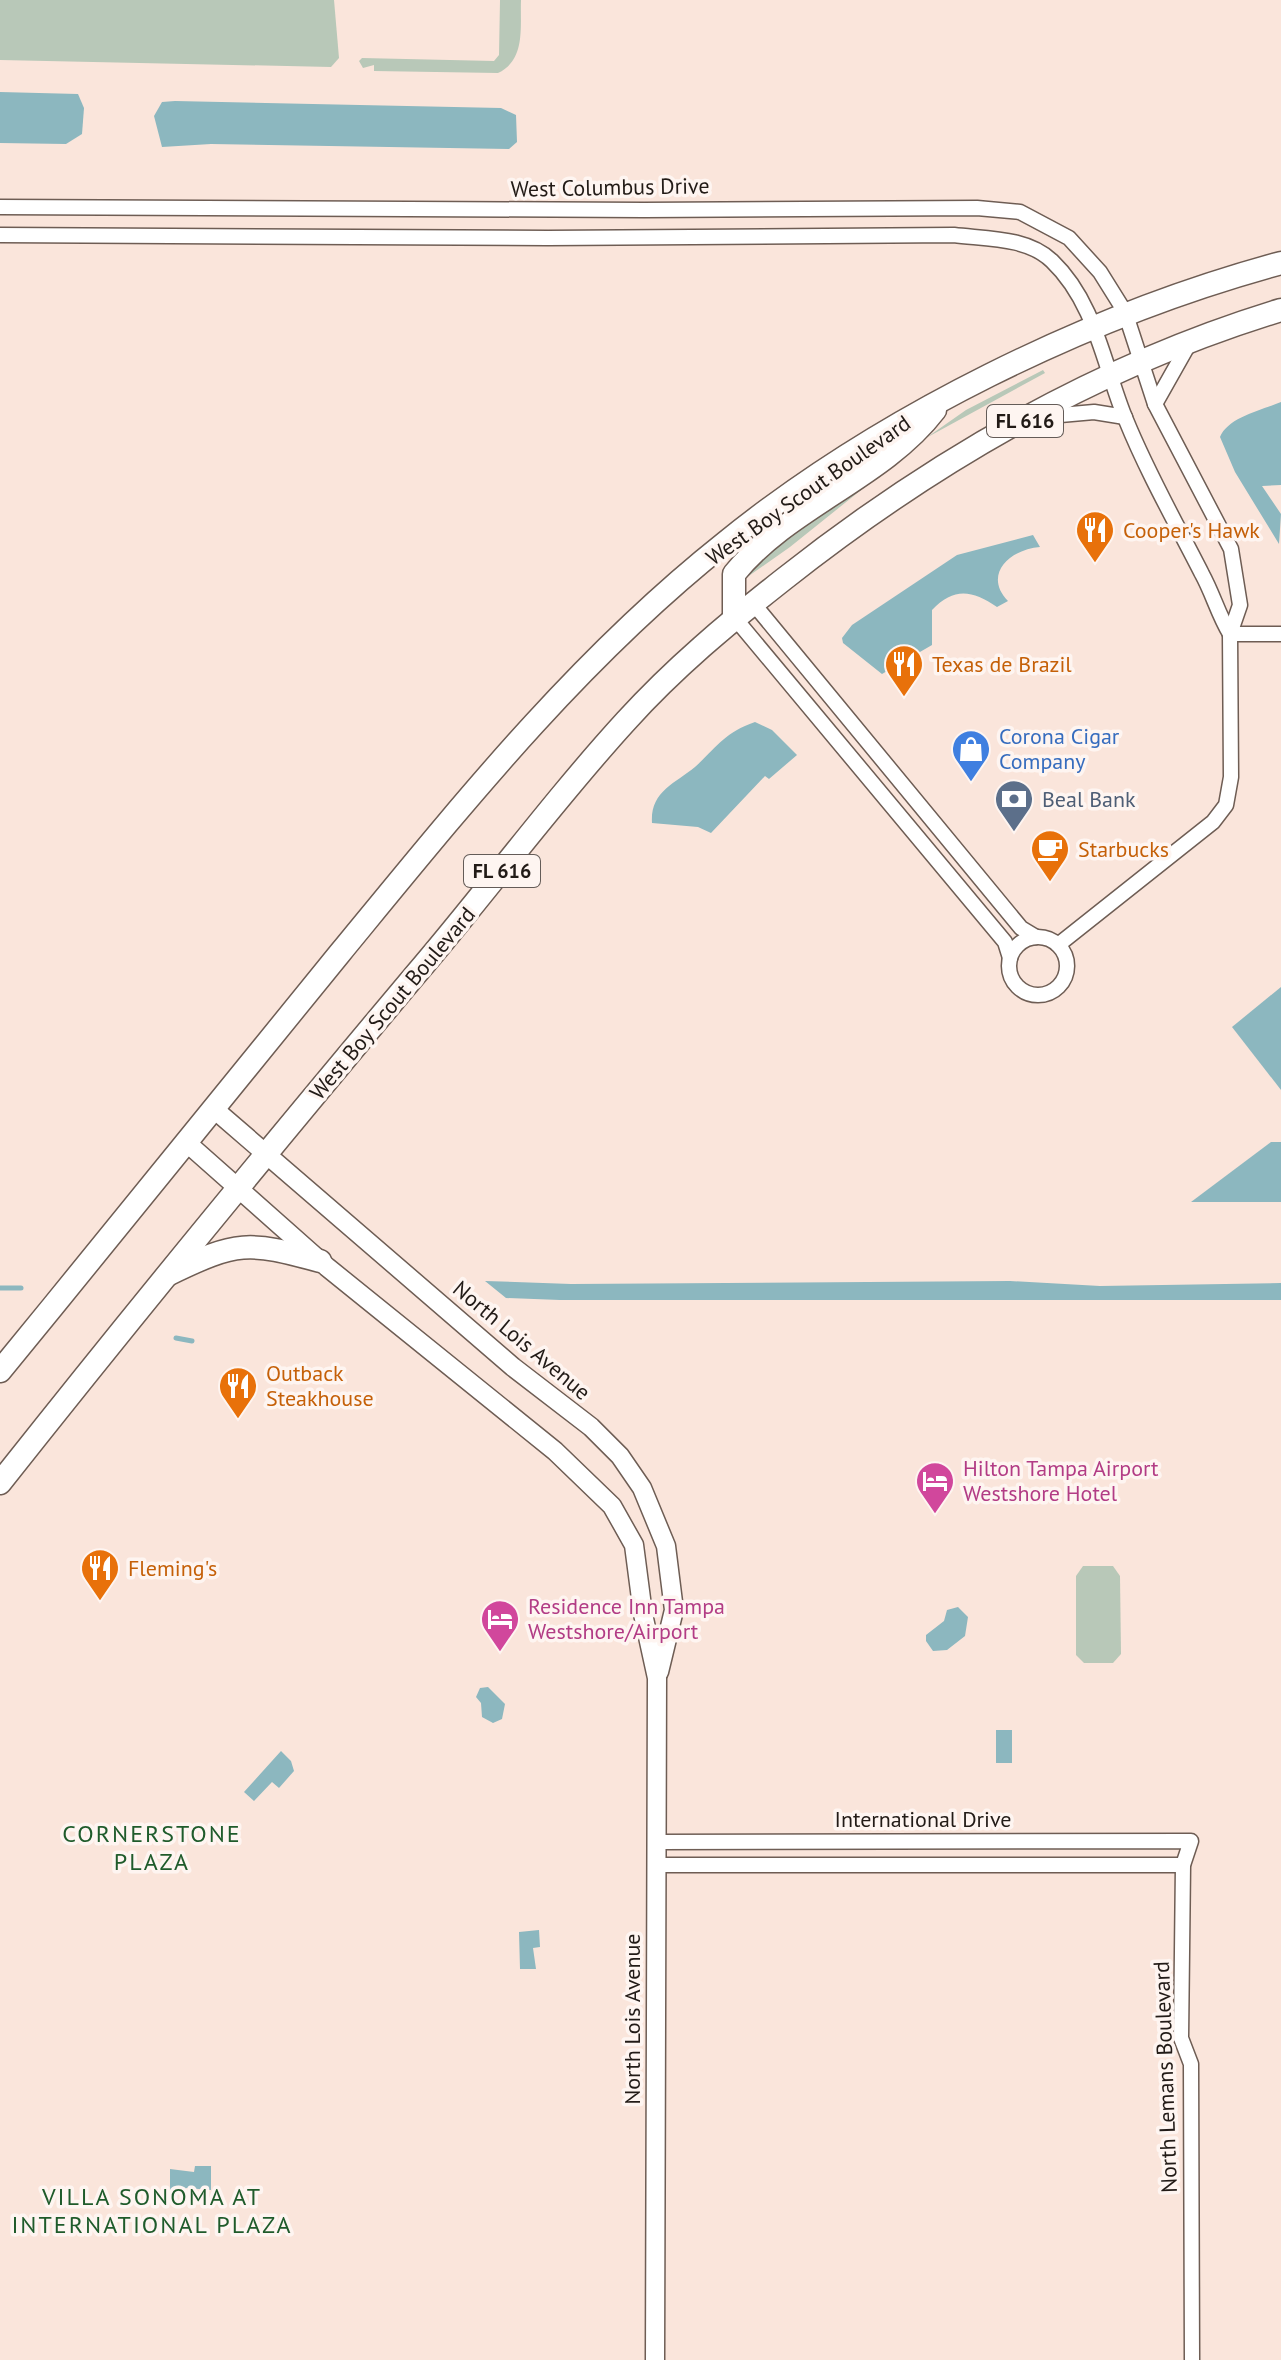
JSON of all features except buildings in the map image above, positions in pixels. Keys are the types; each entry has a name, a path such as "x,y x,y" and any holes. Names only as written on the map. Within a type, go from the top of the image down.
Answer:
{"main road":[{"name":"West Boy Scout Boulevard","path":"0,1371 469,796 580,672 727,541 885,432 1094,325 1125,312 1281,263"},
{"name":"West Boy Scout Boulevard","path":"0,1483 234,1189 626,721 734,617 850,527 914,483 1029,418 1141,361 1281,310"},
{"path":"734,617 734,574 755,548 914,437 940,403"},
{"path":"164,1276 218,1250 239,1245 275,1249 320,1261"}],"street":[{"name":"West Columbus Drive","path":"0,207 977,208 1020,212 1069,238 1100,272 1125,312 1155,404 1231,549 1240,605 1230,634"},
{"path":"0,235 548,238 954,235 1016,241 1051,260 1094,325 1125,417 1161,500 1204,577 1215,608 1230,634 1231,777 1226,805 1213,822 1058,945"},
{"path":"1155,404 1190,342"},
{"path":"1029,418 1094,412 1125,417"},
{"path":"734,617 1005,942 1012,977 1017,986 1035,995 1045,994 1061,984 1066,975 1065,955 1058,945 1021,928 753,603"},
{"path":"1230,634 1281,634"},
{"path":"890,804 896,775"},
{"path":"1010,958 1020,943 1036,937"},
{"name":"North Lois Avenue","path":"214,1109 513,1367 591,1427 620,1456 642,1488 666,1546 674,1610 657,1678"},
{"name":"North Lois Avenue","path":"186,1142 234,1189 555,1451 612,1506 634,1545 657,1678 655,2360"},
{"path":"803,1841 803,1865"},
{"path":"1044,1841 1045,1865"},
{"name":"International Drive","path":"657,1842 1191,1841"},
{"name":"North Lemans Boulevard","path":"1191,1841 1183,1865 1181,2038 1191,2064 1192,2360"},
{"name":"International Drive","path":"657,1865 1183,1865"}],"green space":[{"path":"0,0 334,0 339,58 331,67 0,60"},
{"path":"500,0 521,0 521,32 513,60 498,73 374,71 374,65 363,68 359,61 362,58 494,61 499,55"},
{"path":"1043,370 1045,373 926,438 966,410"},
{"path":"926,438 790,547 743,580 752,560"},
{"path":"1083,1566 1113,1566 1120,1576 1121,1654 1113,1663 1084,1663 1076,1655 1076,1576"}],"water":[{"path":"0,92 78,94 84,108 82,134 66,144 0,143"},
{"path":"162,102 501,108 516,115 517,142 509,149 211,144 162,147 154,116"},
{"path":"1281,402 1281,485 1262,486 1281,514 1279,544 1235,472 1220,437 1238,419"},
{"path":"1033,535 1040,547 1019,552 1003,565 999,573 1001,591 1008,601 997,607 971,594 948,597 932,610 932,645 882,674 843,643 842,638 852,625 957,555"},
{"path":"755,722 772,730 797,755 769,779 765,776 711,833 698,827 652,823 655,804 665,790 728,736"},
{"path":"1281,987 1281,1090 1232,1027"},
{"path":"1271,1142 1281,1142 1281,1202 1191,1202"},
{"path":"485,1281 571,1284 1010,1281 1100,1286 1281,1283 1281,1300 560,1300 506,1298"},
{"path":"958,1607 968,1617 965,1636 947,1650 933,1651 926,1641 926,1635 944,1621 947,1610"},
{"path":"488,1687 505,1704 502,1719 493,1723 482,1717 481,1703 476,1697 480,1688"},
{"path":"996,1730 1012,1730 1012,1763 996,1763"},
{"path":"281,1751 291,1761 294,1771 279,1788 272,1782 254,1801 244,1792"},
{"path":"539,1930 540,1947 533,1948 536,1969 520,1969 519,1932"},
{"path":"195,2166 211,2166 211,2190 186,2188 186,2192 170,2192 170,2169 194,2172"}],"waterway":[{"path":"0,1288 21,1288"},
{"path":"176,1338 192,1341"}],"place":[{"name":"Cooper's Hawk","path":"1095,564"},
{"name":"Texas de Brazil","path":"904,698"},
{"name":"Corona Cigar Company","path":"971,783"},
{"name":"Beal Bank","path":"1014,833"},
{"name":"Starbucks","path":"1050,883"},
{"name":"Outback Steakhouse","path":"238,1420"},
{"name":"Hilton Tampa Airport Westshore Hotel","path":"935,1515"},
{"name":"Fleming's","path":"100,1602"},
{"name":"Residence Inn Tampa Westshore/Airport","path":"500,1653"}],"district":[{"name":"CORNERSTONE PLAZA","path":"152,1848"},
{"name":"VILLA SONOMA AT INTERNATIONAL PLAZA","path":"152,2211"}]}
